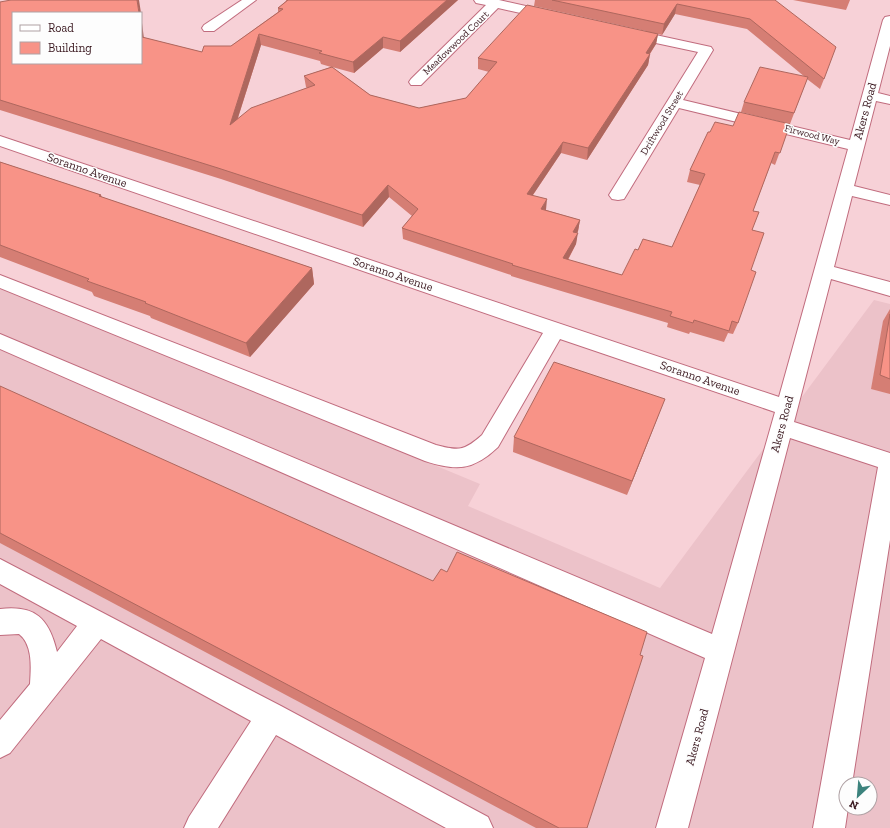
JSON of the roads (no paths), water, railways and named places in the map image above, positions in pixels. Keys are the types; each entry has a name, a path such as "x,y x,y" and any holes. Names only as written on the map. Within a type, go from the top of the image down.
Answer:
{"street":[{"path":"209,28 250,0"},
{"path":"480,0 566,19"},
{"name":"Meadowwood Court","path":"416,82 496,4"},
{"name":"Akers Road","path":"672,828 856,146 880,98 889,26"},
{"name":"Driftwood Street","path":"612,29 706,50 618,195"},
{"name":"Firwood Way","path":"674,102 856,146"},
{"name":"Soranno Avenue","path":"0,141 556,330 784,417 890,462"},
{"path":"845,189 890,200"},
{"path":"823,270 890,289"},
{"path":"0,281 433,454 460,460 476,455 490,441 556,330"},
{"path":"0,341 720,651"},
{"path":"829,828 890,466"},
{"path":"2,575 97,623 477,828"},
{"path":"0,622 8,620 30,625 40,636 45,656 44,689"},
{"path":"0,743 97,623"},
{"path":"200,828 271,716"}]}
